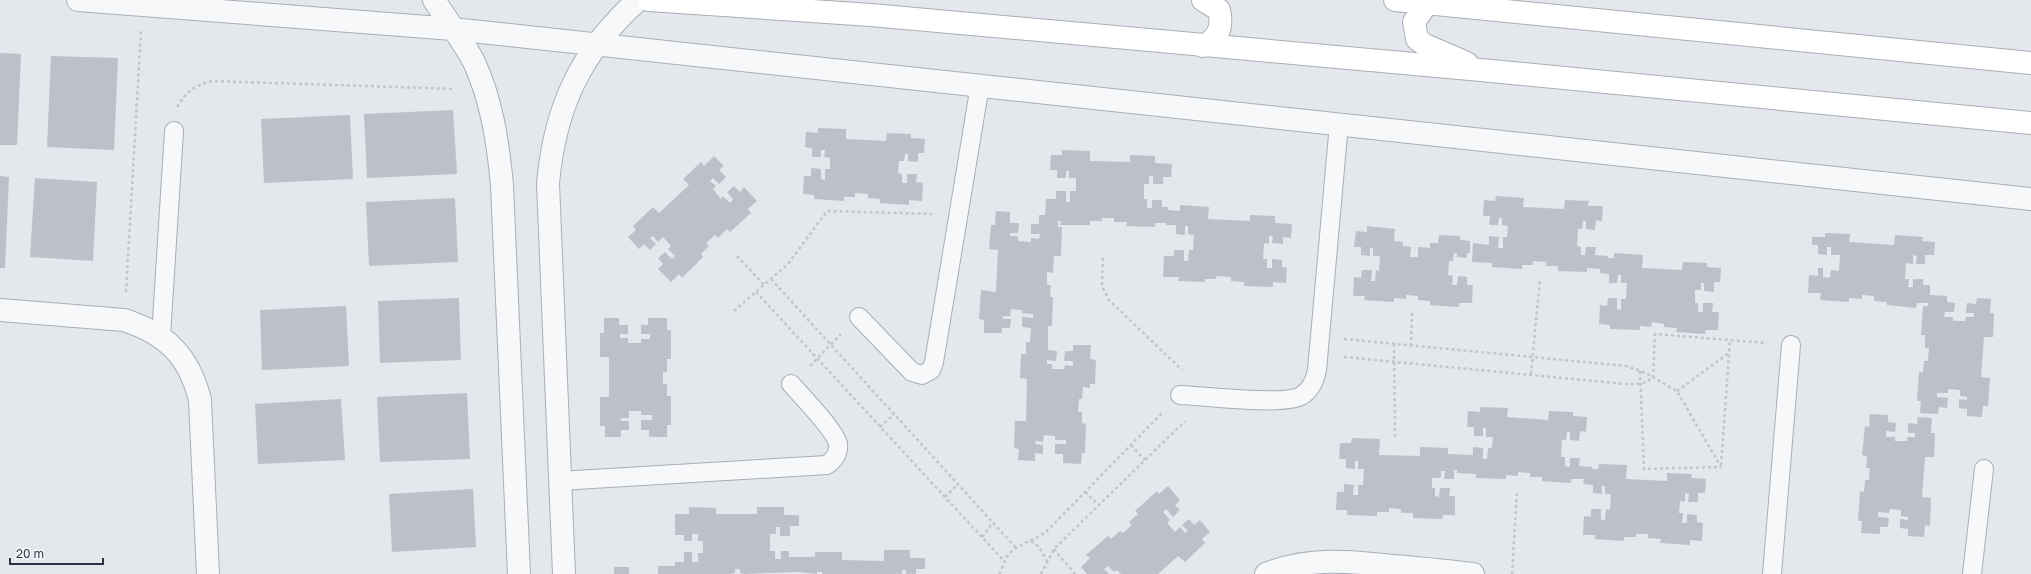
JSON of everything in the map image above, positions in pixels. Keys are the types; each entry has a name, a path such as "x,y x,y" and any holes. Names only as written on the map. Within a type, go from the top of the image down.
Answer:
{"street":[{"path":"78,0 452,29 2031,199"},
{"path":"434,0 473,61 486,90 496,137 502,185 518,574"},
{"path":"564,574 548,183 552,147 566,97 580,70 596,44 616,20 638,0"},
{"path":"649,0 871,15 1481,70 2031,123"},
{"path":"1203,0 1219,10 1222,20 1219,31 1213,41 1203,46"},
{"path":"1395,0 1428,2 2031,63"},
{"path":"1428,2 1414,22 1417,39 1425,45 1481,70"},
{"path":"0,310 124,320 144,326 161,336 176,349 188,365 196,382 200,400 208,574"},
{"path":"1266,574 1279,569 1311,562 1344,560 1473,574"}],"lane":[{"path":"859,317 912,372 922,375 931,370 934,362 980,85"},
{"path":"1180,395 1284,401 1302,395 1310,389 1315,380 1319,355 1339,124"},
{"path":"161,336 174,131"},
{"path":"1772,574 1791,345"},
{"path":"559,481 827,465 836,456 838,450 836,438 791,384"},
{"path":"1972,574 1984,469"}],"path":[{"path":"124,320 143,5"},
{"path":"174,131 175,113 183,97 201,84 212,81 486,90"},
{"path":"734,311 788,264 827,211 959,215"},
{"path":"737,256 764,285"},
{"path":"1043,573 1054,549 1210,396 1109,300 1102,286 1103,258"},
{"path":"771,279 1016,548"},
{"path":"1531,374 1540,279"},
{"path":"756,292 1004,561"},
{"path":"1411,346 1412,311"},
{"path":"791,384 859,317"},
{"path":"1653,378 1655,334 1791,345"},
{"path":"1320,337 1626,366 1640,371 1677,391 1721,466"},
{"path":"1721,466 1730,340"},
{"path":"1394,344 1395,437"},
{"path":"1677,391 1729,353"},
{"path":"1319,355 1625,384 1641,384 1653,378"},
{"path":"1640,371 1644,469 1721,466"},
{"path":"999,574 1002,570 1004,561 1016,548 1031,541 1047,530 1180,395"},
{"path":"880,427 894,414"},
{"path":"1131,445 1145,460"},
{"path":"945,497 958,484"},
{"path":"1512,574 1517,490"},
{"path":"1085,492 1099,505"},
{"path":"982,537 993,522"},
{"path":"1031,541 1039,546 1048,561"},
{"path":"1054,549 1075,574"},
{"path":"1002,570 1004,574"}],"building":[{"path":"0,53 21,54 17,145 0,145"},
{"path":"51,56 118,58 114,150 47,147"},
{"path":"453,110 457,174 367,178 364,114"},
{"path":"350,115 353,179 264,183 261,119"},
{"path":"818,128 846,129 846,139 886,141 887,133 911,134 911,138 925,139 924,153 918,153 918,162 908,161 908,154 905,154 904,161 899,161 898,173 902,174 902,183 907,183 907,174 917,174 916,182 923,183 922,201 909,200 909,205 880,203 880,199 868,198 868,194 855,193 855,197 844,197 844,201 814,199 814,195 803,194 804,176 811,176 811,168 821,169 821,179 825,180 825,169 830,169 830,158 824,157 825,150 821,150 821,157 812,157 812,148 805,147 806,132 818,133"},
{"path":"1062,150 1090,151 1090,161 1130,162 1130,155 1155,156 1155,163 1172,164 1171,177 1163,177 1163,184 1153,184 1153,176 1149,176 1149,184 1144,184 1144,199 1147,199 1147,208 1152,208 1152,200 1162,200 1162,207 1168,207 1168,210 1180,211 1180,205 1209,207 1208,219 1250,221 1250,215 1275,216 1275,223 1292,224 1291,238 1283,237 1283,244 1272,243 1273,236 1269,236 1269,244 1264,243 1263,259 1267,259 1267,268 1272,268 1272,259 1282,260 1282,267 1287,268 1286,283 1273,282 1273,287 1244,286 1244,282 1231,281 1231,277 1216,276 1216,279 1205,279 1205,282 1178,281 1179,277 1163,277 1164,256 1174,256 1174,250 1184,250 1184,261 1188,261 1189,250 1193,250 1194,235 1188,234 1188,226 1185,226 1185,235 1176,234 1176,225 1166,225 1166,223 1155,223 1155,227 1126,226 1127,222 1114,222 1114,218 1102,218 1102,221 1090,221 1090,225 1060,225 1061,221 1058,221 1058,227 1062,227 1061,256 1054,256 1053,273 1047,272 1047,285 1051,285 1050,297 1053,297 1052,326 1048,326 1048,350 1057,351 1056,361 1047,360 1047,364 1052,364 1052,369 1064,369 1065,365 1073,366 1073,361 1064,361 1065,351 1073,351 1073,345 1091,345 1090,359 1096,360 1095,384 1090,384 1090,388 1083,387 1082,399 1079,399 1078,412 1082,412 1082,423 1086,424 1085,453 1082,453 1081,464 1063,463 1063,454 1055,454 1055,444 1066,444 1066,440 1055,440 1055,436 1044,435 1043,442 1036,441 1035,444 1043,445 1043,454 1035,453 1035,461 1018,460 1019,449 1014,448 1015,421 1026,421 1027,379 1020,378 1021,354 1026,354 1026,342 1030,342 1031,328 1022,327 1022,317 1033,318 1033,314 1022,313 1022,310 1011,309 1010,316 1003,316 1003,319 1011,319 1010,328 1002,328 1002,333 984,333 984,320 979,319 981,290 996,292 998,250 989,249 991,225 995,225 996,211 1010,212 1010,223 1019,223 1018,233 1010,233 1010,236 1018,236 1018,241 1031,242 1031,238 1039,239 1040,234 1031,234 1031,224 1039,224 1039,215 1045,215 1046,199 1056,199 1056,191 1066,191 1066,202 1070,202 1070,191 1076,191 1076,178 1069,178 1069,171 1066,171 1066,178 1057,178 1057,170 1050,170 1051,155 1062,155"},
{"path":"714,156 724,166 719,170 726,177 719,184 713,178 710,181 716,186 713,189 721,199 723,196 730,203 733,199 727,192 734,186 740,192 744,187 757,201 748,209 751,213 730,232 727,229 718,238 715,235 706,243 709,246 701,254 703,257 682,278 679,274 671,282 658,269 663,264 658,258 665,252 672,259 675,256 668,249 671,246 663,237 658,242 653,236 650,238 656,244 650,250 644,244 639,249 628,237 636,230 633,226 653,207 659,213 689,185 683,179 701,162 704,166"},
{"path":"0,176 9,177 5,268 0,268"},
{"path":"35,178 97,182 93,261 30,257"},
{"path":"1496,196 1524,198 1523,207 1564,209 1565,200 1589,201 1588,206 1603,206 1602,221 1596,220 1595,230 1586,229 1586,221 1583,221 1582,229 1578,229 1577,246 1581,247 1581,255 1585,255 1586,247 1596,247 1595,255 1608,256 1608,258 1614,258 1614,253 1643,255 1642,268 1682,270 1683,262 1707,263 1707,267 1721,268 1720,282 1714,282 1714,292 1704,291 1704,283 1701,283 1701,290 1695,290 1695,303 1698,303 1698,312 1703,312 1703,303 1713,303 1712,312 1719,312 1718,330 1706,330 1705,334 1676,332 1677,328 1664,327 1664,324 1652,322 1651,327 1640,326 1640,330 1610,329 1610,325 1599,324 1600,305 1607,306 1608,298 1617,298 1617,309 1621,310 1621,299 1626,299 1627,283 1621,283 1621,275 1618,275 1617,283 1609,283 1609,274 1600,273 1600,269 1587,268 1587,272 1558,271 1558,266 1546,266 1546,262 1533,261 1533,265 1522,265 1522,269 1492,267 1492,263 1472,262 1473,243 1489,245 1489,236 1499,237 1498,248 1503,248 1503,237 1507,237 1508,226 1502,225 1502,218 1499,218 1498,225 1489,225 1490,216 1483,216 1484,200 1495,201"},
{"path":"455,198 458,262 369,266 366,202"},
{"path":"1367,226 1395,229 1394,241 1403,242 1403,246 1411,247 1410,257 1418,257 1418,247 1430,248 1430,243 1438,243 1439,235 1460,236 1460,240 1470,241 1470,253 1467,253 1467,258 1457,257 1457,253 1454,253 1453,261 1449,261 1448,275 1453,276 1452,285 1457,285 1458,276 1467,277 1467,285 1473,285 1472,303 1459,303 1459,307 1430,305 1430,301 1418,300 1418,296 1406,295 1406,299 1394,298 1394,302 1364,300 1365,296 1353,296 1354,277 1361,278 1362,270 1372,270 1371,281 1375,281 1376,270 1379,271 1380,256 1373,256 1373,248 1370,248 1370,256 1361,255 1361,247 1354,247 1356,231 1367,232"},
{"path":"1825,233 1850,234 1849,242 1894,245 1895,235 1923,237 1922,241 1935,242 1934,255 1925,255 1925,264 1916,264 1917,256 1913,255 1913,264 1906,263 1905,279 1909,279 1908,287 1913,287 1913,279 1923,279 1923,285 1930,285 1930,295 1947,296 1947,302 1955,303 1954,312 1945,312 1944,317 1953,317 1953,321 1965,321 1966,317 1974,317 1974,313 1966,313 1967,303 1976,304 1977,298 1991,299 1990,313 1994,313 1993,337 1984,337 1981,377 1990,378 1988,406 1983,406 1982,417 1967,416 1967,409 1959,408 1959,399 1967,400 1967,397 1960,396 1960,390 1948,389 1948,393 1937,393 1937,397 1948,398 1947,408 1939,407 1938,414 1920,413 1921,401 1917,401 1919,372 1923,372 1924,361 1928,361 1929,348 1925,348 1925,335 1921,335 1923,306 1928,306 1928,303 1917,303 1916,308 1887,305 1887,302 1874,301 1874,296 1862,295 1862,299 1849,298 1849,302 1820,300 1821,293 1808,293 1809,275 1818,276 1818,268 1823,268 1823,277 1830,278 1831,270 1839,271 1840,255 1831,255 1831,247 1827,247 1827,255 1818,254 1818,245 1812,245 1812,237 1825,237"},
{"path":"459,298 461,360 380,363 378,301"},
{"path":"346,306 349,366 262,370 260,310"},
{"path":"604,318 619,318 619,325 628,325 628,334 620,334 620,338 628,338 628,343 641,343 641,339 650,339 650,334 641,334 641,325 648,325 648,318 667,318 667,330 671,330 671,359 667,359 667,372 663,372 663,384 667,384 667,396 671,396 671,425 667,425 667,437 649,437 649,430 641,430 641,420 652,420 652,415 641,415 641,411 629,411 629,418 621,418 621,421 629,421 629,430 621,430 621,437 605,437 605,426 600,426 600,397 609,397 609,357 600,357 600,333 604,333"},
{"path":"467,393 470,459 380,462 377,397"},
{"path":"341,399 345,460 258,464 255,404"},
{"path":"1480,407 1508,408 1507,417 1548,420 1549,411 1573,412 1573,416 1587,417 1586,432 1580,431 1579,441 1570,440 1570,432 1567,432 1566,440 1562,440 1561,457 1565,457 1565,466 1570,467 1570,458 1580,458 1579,466 1592,467 1592,469 1598,469 1599,464 1627,465 1626,479 1667,481 1667,473 1692,474 1691,478 1706,479 1705,493 1698,493 1698,502 1688,502 1689,494 1685,493 1685,502 1680,501 1679,513 1683,513 1682,523 1687,523 1687,514 1697,515 1697,522 1703,523 1702,541 1690,540 1690,545 1660,543 1661,539 1648,538 1648,534 1636,534 1636,537 1624,537 1624,541 1595,539 1595,535 1583,535 1584,516 1591,517 1591,509 1601,509 1601,520 1605,520 1606,509 1610,510 1611,494 1605,494 1605,486 1602,486 1602,494 1593,493 1593,485 1583,484 1584,479 1571,479 1571,483 1542,481 1542,477 1530,477 1530,473 1518,472 1518,476 1506,475 1506,479 1476,478 1476,474 1457,473 1457,470 1454,470 1454,479 1444,479 1445,471 1441,471 1441,478 1432,478 1432,488 1435,488 1435,496 1439,497 1440,488 1450,488 1449,496 1455,496 1455,515 1443,515 1442,519 1413,518 1413,513 1401,513 1401,509 1389,508 1389,512 1377,512 1377,516 1347,515 1347,510 1336,510 1337,492 1344,492 1344,484 1354,485 1353,495 1358,495 1358,485 1363,485 1364,469 1358,469 1358,461 1355,461 1355,469 1346,468 1346,459 1339,459 1340,443 1351,443 1352,438 1380,439 1379,455 1420,456 1420,447 1448,448 1448,454 1473,455 1473,447 1483,448 1483,459 1487,459 1488,448 1492,448 1493,437 1486,437 1486,428 1483,428 1483,436 1474,436 1474,427 1467,427 1468,411 1480,412"},
{"path":"1870,414 1888,415 1888,422 1896,423 1895,432 1886,431 1886,437 1895,437 1895,441 1907,441 1907,437 1915,437 1915,433 1908,433 1908,423 1917,424 1918,417 1932,418 1931,433 1935,433 1934,457 1925,457 1922,497 1931,498 1930,526 1925,525 1924,537 1908,536 1908,529 1900,528 1900,519 1908,520 1908,517 1901,516 1901,510 1890,509 1889,513 1878,512 1878,517 1889,518 1888,527 1880,527 1880,534 1861,533 1862,521 1858,521 1860,491 1864,492 1865,480 1869,480 1870,468 1866,468 1867,456 1862,455 1865,426 1869,427"},
{"path":"1168,486 1180,500 1175,505 1180,510 1173,517 1166,509 1163,512 1170,520 1167,523 1175,532 1180,527 1185,533 1188,531 1182,525 1189,519 1194,525 1200,520 1210,532 1202,539 1205,543 1185,562 1178,556 1158,574 1121,574 1116,570 1114,572 1108,566 1104,569 1109,574 1087,574 1081,567 1090,558 1086,555 1108,536 1111,539 1120,531 1123,533 1132,525 1129,522 1138,514 1135,511 1157,491 1159,494"},
{"path":"473,489 476,547 392,552 389,494"},
{"path":"689,507 716,508 716,514 757,514 757,507 784,507 784,515 799,515 799,526 790,526 790,536 780,536 780,527 776,527 776,534 770,534 770,551 775,551 775,559 781,559 781,551 789,551 789,557 815,557 815,552 842,552 842,560 884,561 884,550 910,550 910,558 925,558 925,569 916,569 916,574 906,574 906,570 902,570 902,574 822,574 822,572 817,572 817,574 797,572 745,574 740,573 740,569 735,569 735,573 729,574 658,574 658,566 675,566 675,562 684,562 684,552 692,552 692,562 698,562 698,553 703,553 703,541 698,541 698,534 692,534 692,541 684,541 684,535 675,535 675,514 689,514"},
{"path":"614,567 629,567 629,574 614,574"}]}
